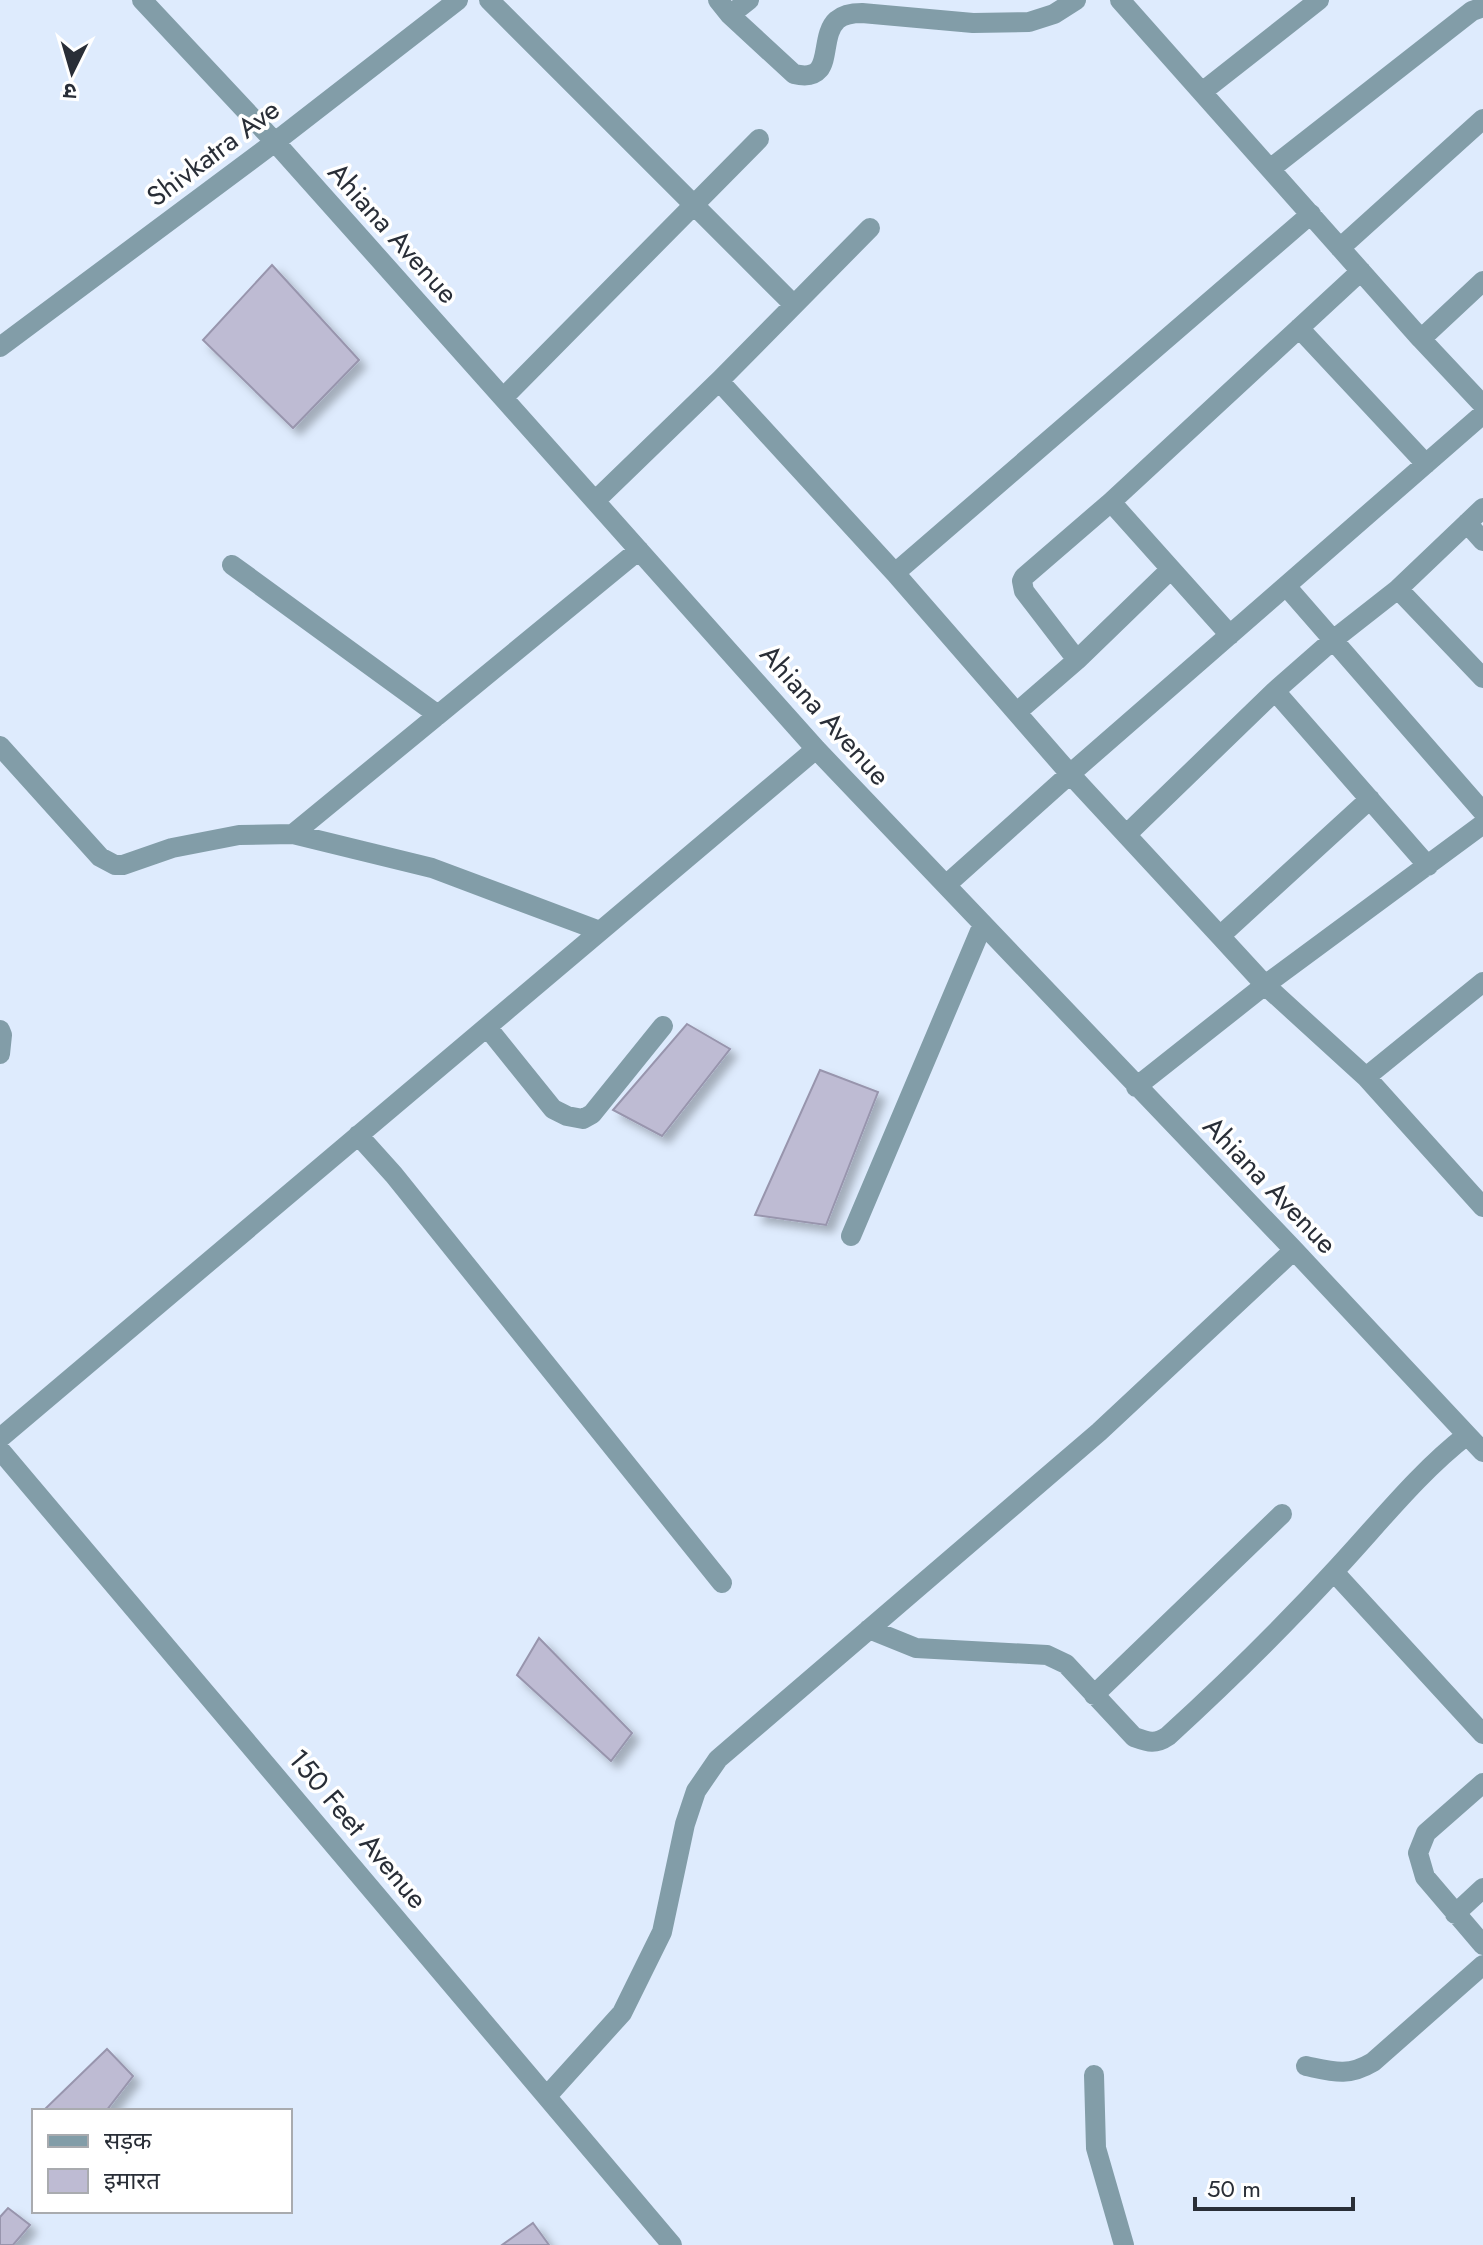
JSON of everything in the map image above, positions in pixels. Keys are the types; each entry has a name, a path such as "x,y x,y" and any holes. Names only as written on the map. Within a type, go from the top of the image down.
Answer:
{"street":[{"name":"Ahiana Avenue","path":"142,0 275,142 816,749 1483,1452"},
{"path":"489,0 794,305"},
{"path":"724,7 749,0"},
{"path":"724,7 794,74 805,76 814,74 822,65 830,30 836,21 848,14 973,23 1029,22 1054,14 1076,0"},
{"path":"1120,0 1483,405"},
{"path":"1202,92 1319,0"},
{"name":"Shivkatra Ave","path":"0,347 275,142 449,3"},
{"path":"1270,169 1472,11 1483,7"},
{"path":"1340,248 1483,119"},
{"path":"503,398 759,139"},
{"path":"895,573 1311,214"},
{"path":"595,501 870,228"},
{"path":"1077,660 1024,591 1024,577 1111,502 1361,271"},
{"path":"1421,339 1483,281"},
{"path":"1299,328 1426,464"},
{"path":"719,381 895,573 1070,774 1265,985 1366,1077 1483,1207"},
{"path":"946,885 1483,414"},
{"path":"1111,502 1230,635"},
{"path":"1127,834 1275,691 1398,589 1483,508"},
{"path":"1467,523 1483,541"},
{"path":"293,834 639,550"},
{"path":"232,565 438,715"},
{"path":"1017,712 1077,660 1171,569"},
{"path":"1286,586 1483,812"},
{"path":"1398,589 1483,678"},
{"path":"1275,691 1428,866"},
{"path":"0,746 100,857 115,865 172,848 239,835 293,834 432,868 600,931"},
{"path":"0,1438 816,749"},
{"path":"1220,936 1370,799"},
{"path":"1136,1087 1265,985 1483,824"},
{"path":"851,1236 983,924"},
{"path":"1366,1077 1483,982"},
{"path":"487,1027 553,1109 583,1119 592,1114 663,1026"},
{"path":"0,1030 0,1054"},
{"path":"358,1135 394,1175 722,1583"},
{"path":"547,2096 622,2013 662,1932 685,1824 696,1791 718,1759 1099,1432 1294,1250"},
{"path":"869,1629 916,1648 1047,1655 1066,1664 1134,1737 1148,1743 1158,1742 1225,1684 1334,1572 1443,1453 1467,1435"},
{"name":"150 Feet Avenue","path":"0,1450 672,2245"},
{"path":"1094,1695 1282,1514"},
{"path":"1334,1572 1483,1734"},
{"path":"1483,1783 1426,1833 1418,1853 1425,1877 1483,1945"},
{"path":"1455,1914 1483,1888"},
{"path":"1306,2066 1333,2072 1357,2072 1373,2062 1483,1965"},
{"path":"1094,2075 1096,2148 1124,2245"}],"building":[{"path":"272,265 359,360 293,428 203,340"},
{"path":"687,1024 730,1049 662,1136 613,1110"},
{"path":"820,1070 878,1092 826,1225 755,1215"},
{"path":"539,1638 632,1733 611,1761 517,1675"},
{"path":"107,2049 133,2076 108,2109 45,2109"},
{"path":"8,2208 30,2225 13,2245 0,2245 0,2217"},
{"path":"533,2223 549,2245 502,2245"}]}
